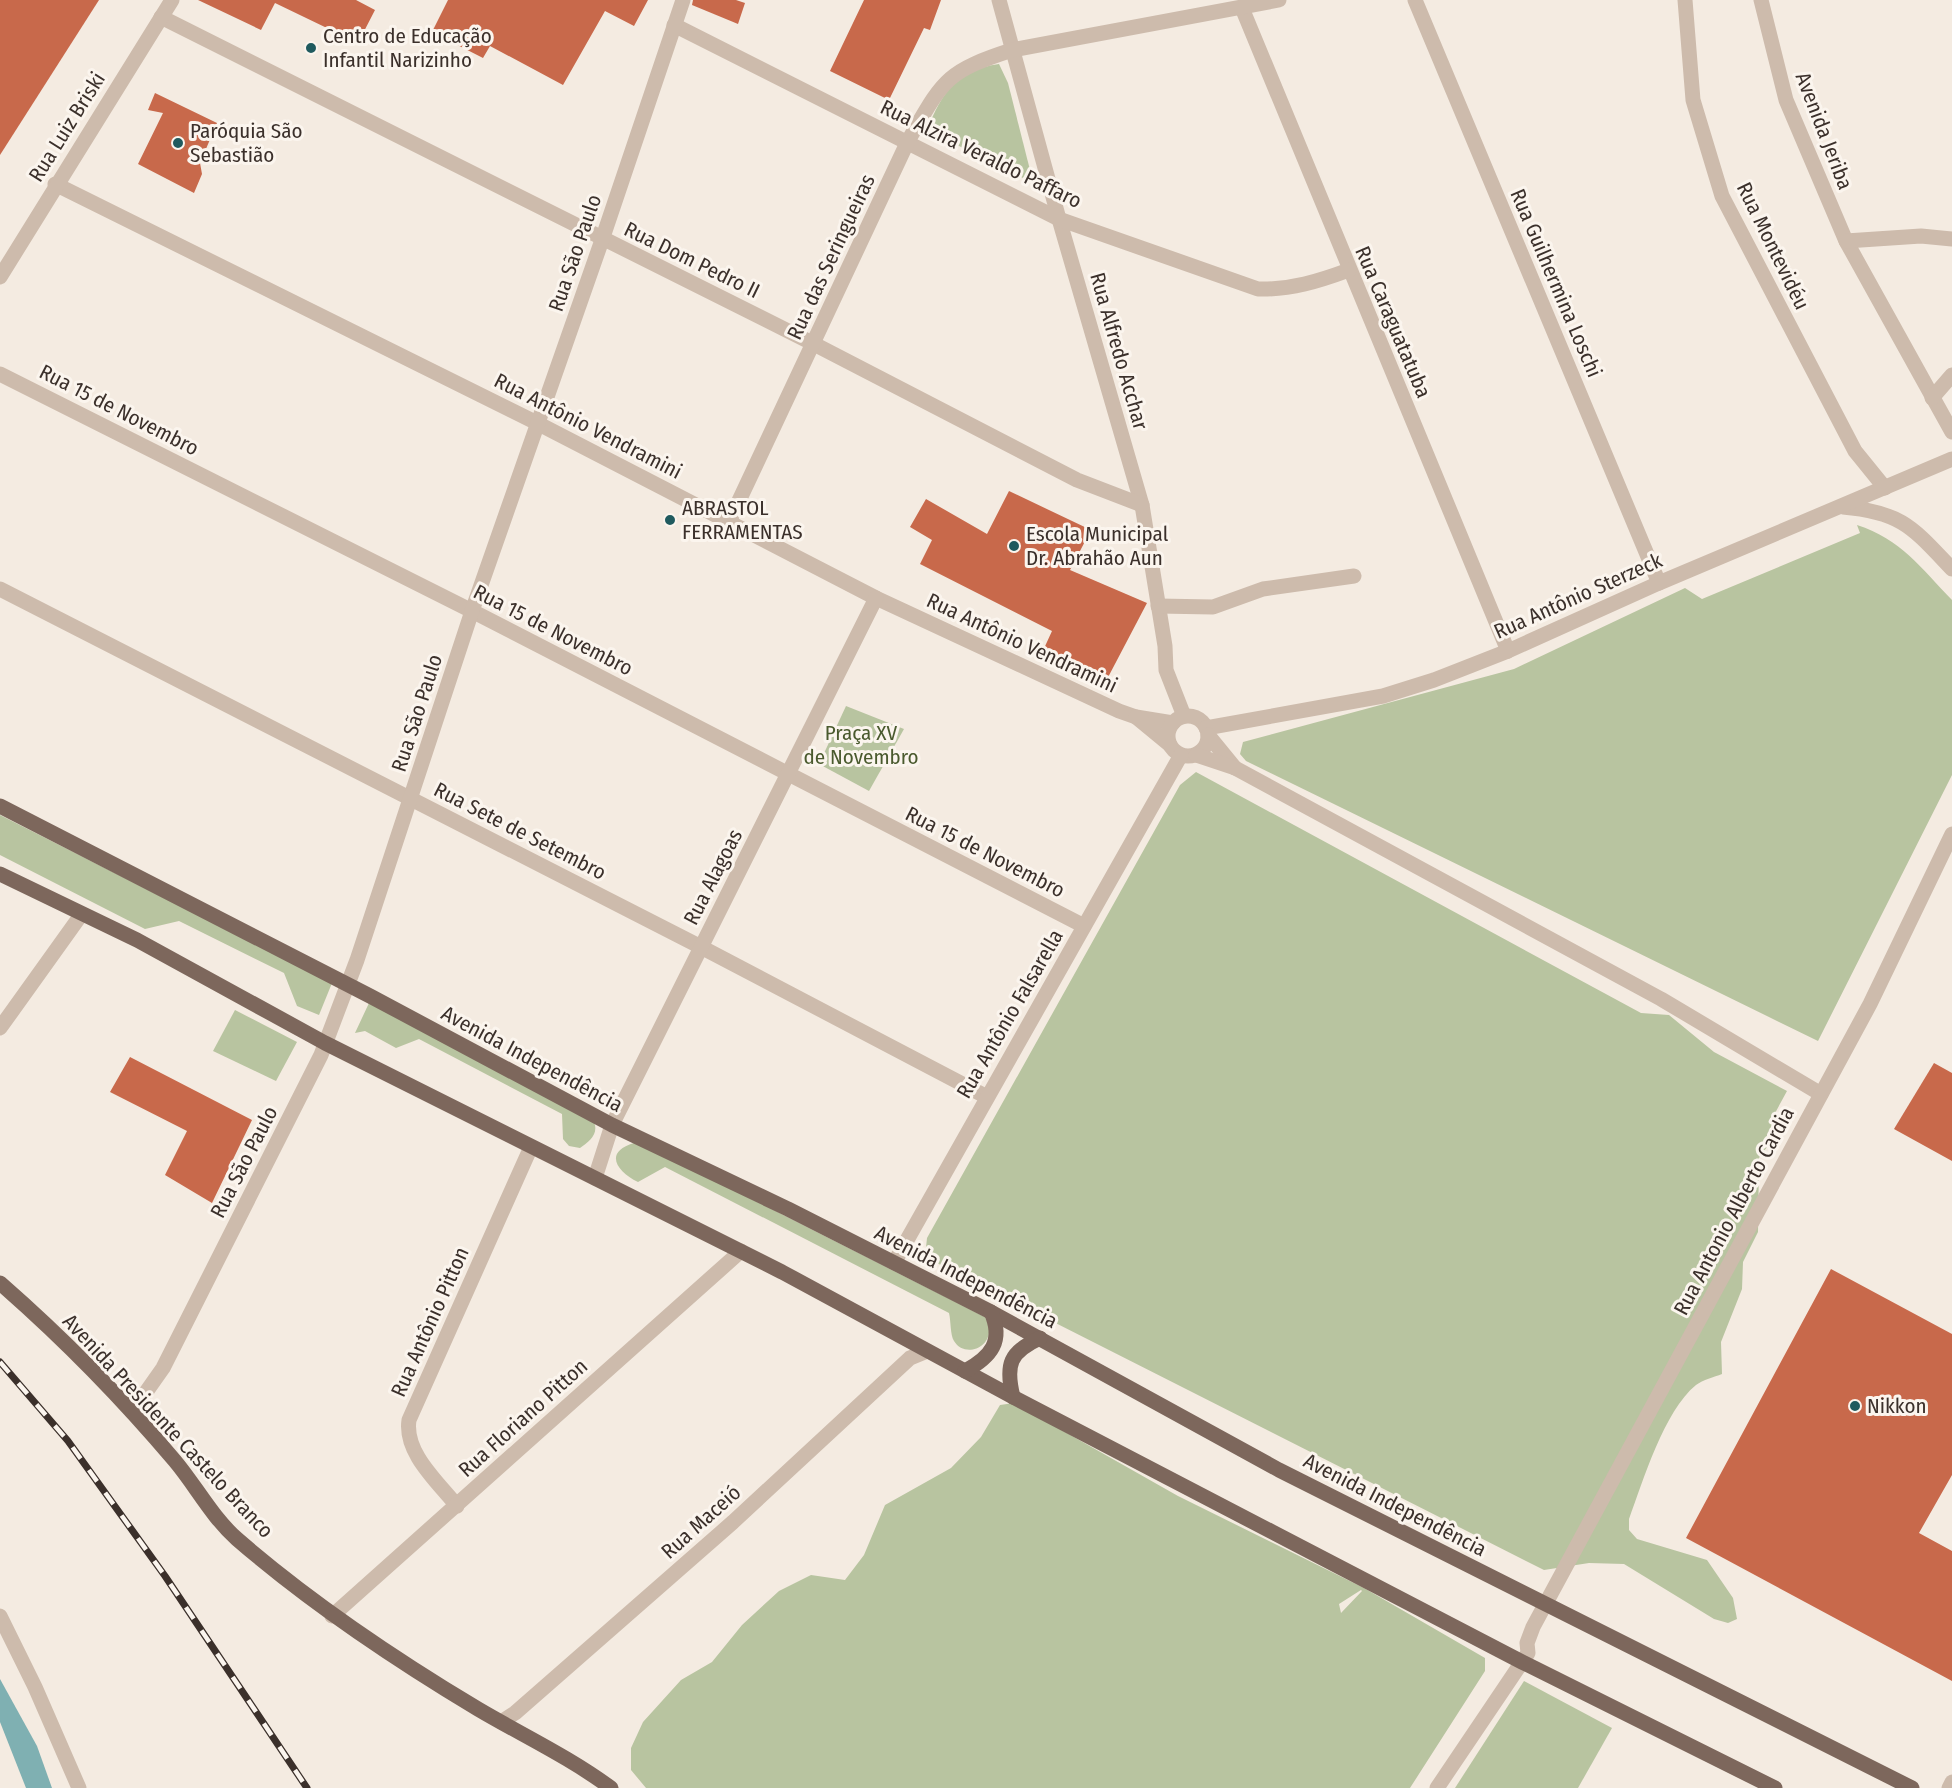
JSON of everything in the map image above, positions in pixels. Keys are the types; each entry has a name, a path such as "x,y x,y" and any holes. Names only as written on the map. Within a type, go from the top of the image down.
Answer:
{"main road":[{"name":"Avenida Independência","path":"0,806 612,1125 991,1312 1279,1470 1912,1788"},
{"path":"0,874 137,940 326,1043 741,1251 1013,1397 1522,1662 1775,1788"},
{"name":"Avenida Presidente Castelo Branco","path":"0,1283 86,1363 132,1412 235,1537 332,1616 501,1722 583,1767 611,1788"},
{"path":"965,1371 977,1364 995,1344 998,1327 991,1312"},
{"path":"1013,1397 1008,1379 1011,1359 1024,1346 1040,1338"}],"street":[{"name":"Rua Luiz Briski","path":"0,277 55,184 172,0"},
{"name":"Rua São Paulo","path":"132,1412 164,1368 326,1043 683,0"},
{"name":"Rua Alfredo Acchar","path":"999,0 1059,219 1142,505 1165,646 1166,670 1179,720"},
{"name":"Rua das Seringueiras","path":"729,522 908,141 936,93 949,77 970,64 1012,50 1280,0"},
{"name":"Rua Guilhermina Loschi","path":"1414,0 1659,583"},
{"name":"Rua Montevidéu","path":"1684,0 1693,100 1722,196 1855,451 1885,488"},
{"name":"Avenida Jeriba","path":"1761,0 1786,100 1846,241 1952,432"},
{"name":"Rua Caraguatatuba","path":"1242,8 1508,651"},
{"name":"Rua Dom Pedro II","path":"161,17 602,240 814,344 1077,480 1142,505"},
{"name":"Rua Alzira Veraldo Paffaro","path":"674,26 908,141 1059,219 1258,289 1278,290 1307,285 1349,270"},
{"name":"Rua Antônio Vendramini","path":"55,184 537,423 876,598 1136,717 1182,752"},
{"path":"1846,241 1921,236 1952,239"},
{"name":"Rua 15 de Novembro","path":"0,374 472,612 1084,926"},
{"path":"1932,398 1952,375"},
{"name":"Rua Antônio Sterzeck","path":"1207,731 1383,696 1508,651 1659,583 1952,459"},
{"path":"1840,507 1873,510 1897,518 1918,533 1952,569"},
{"path":"1158,606 1213,607 1263,590 1354,576"},
{"name":"Rua Sete de Setembro","path":"0,589 701,947 987,1097"},
{"name":"Rua Alagoas","path":"595,1178 612,1125 876,598"},
{"name":"Rua Antônio Vendramini","path":"1136,717 1179,720"},
{"path":"1235,768 1195,717 1179,720 1168,738 1182,752 1235,768 1661,999 1821,1094"},
{"path":"1182,752 1203,750 1207,731"},
{"name":"Rua Antônio Falsarella","path":"894,1263 1182,752"},
{"name":"Rua Antonio Alberto Cardia","path":"1437,1788 1528,1653 1527,1642 1533,1627 1547,1606 1870,1004 1952,834"},
{"path":"0,1028 81,915"},
{"name":"Rua Antônio Pitton","path":"457,1506 411,1447 407,1434 409,1420 531,1147"},
{"name":"Rua Floriano Pitton","path":"332,1616 741,1251"},
{"name":"Rua Maceió","path":"501,1722 515,1713 733,1522 910,1358 927,1351"},
{"path":"0,1616 35,1687 79,1788"},
{"path":"1949,1788 1952,1782"}],"green space":[{"path":"999,64 1008,83 1030,170 1023,178 927,130 939,104 953,85 972,72"},
{"path":"1857,525 1898,546 1952,600 1952,775 1818,1041 1246,761 1240,754 1243,742 1514,669 1685,588 1702,599 1860,533"},
{"name":"Praça XV de Novembro","path":"846,706 904,729 869,791 819,764"},
{"path":"1196,772 1641,1013 1669,1015 1714,1052 1787,1091 1774,1115 1788,1118 1759,1158 1758,1232 1743,1262 1742,1289 1721,1342 1722,1374 1696,1385 1674,1412 1648,1467 1629,1519 1629,1530 1637,1539 1707,1560 1733,1598 1737,1619 1728,1623 1714,1619 1624,1564 1589,1563 1544,1570 925,1257 927,1238 1180,785"},
{"path":"0,815 332,983 319,1015 297,1006 284,973 179,921 145,929 0,855"},
{"path":"369,1003 594,1122 595,1130 592,1137 580,1148 569,1146 563,1139 562,1114 419,1039 396,1048 365,1031 355,1033"},
{"path":"235,1010 297,1042 276,1081 213,1051"},
{"path":"634,1143 641,1143 985,1317 989,1335 980,1347 966,1349 959,1347 951,1332 949,1313 665,1167 638,1182 624,1173 616,1162 619,1151"},
{"path":"1014,1403 1178,1496 1364,1588 1485,1658 1485,1671 1410,1788 646,1788 631,1770 631,1748 643,1722 681,1680 712,1662 742,1625 779,1591 811,1575 845,1580 864,1555 885,1505 951,1468 981,1437 1000,1405","holes":["1362,1591 1341,1613 1339,1604"]},
{"path":"1524,1681 1612,1728 1578,1788 1455,1788"}],"water":[{"path":"0,1679 37,1746 52,1788 26,1788 0,1722"}],"building":[{"path":"0,0 99,0 0,155"},
{"path":"198,0 356,0 375,10 358,43 275,3 261,30"},
{"path":"448,0 648,0 634,26 605,11 563,85 490,46 483,58 432,32"},
{"path":"693,0 736,0 745,3 738,24 692,5"},
{"path":"864,0 941,0 930,30 924,28 889,100 830,71"},
{"name":"Paróquia São Sebastião","path":"155,93 217,123 200,163 202,174 194,193 138,164 163,113 148,110"},
{"path":"1009,491 1091,530 1070,570 1147,603 1105,683 1041,655 1052,631 920,564 932,540 910,527 926,499 987,534"},
{"path":"130,1057 252,1120 212,1203 165,1175 187,1131 110,1092"},
{"path":"1934,1063 1952,1073 1952,1161 1894,1129"},
{"name":"Nikkon","path":"1831,1269 1952,1334 1952,1475 1919,1533 1952,1551 1952,1681 1686,1538"}],"railway":[{"path":"0,1362 68,1441 165,1576 307,1788"}],"place":[{"name":"Centro de Educação Infantil Narizinho","path":"311,48"},
{"name":"Paróquia São Sebastião","path":"178,143"},
{"name":"ABRASTOL FERRAMENTAS","path":"670,520"},
{"name":"Escola Municipal Dr. Abrahão Aun","path":"1014,546"},
{"name":"Nikkon","path":"1855,1406"}]}
